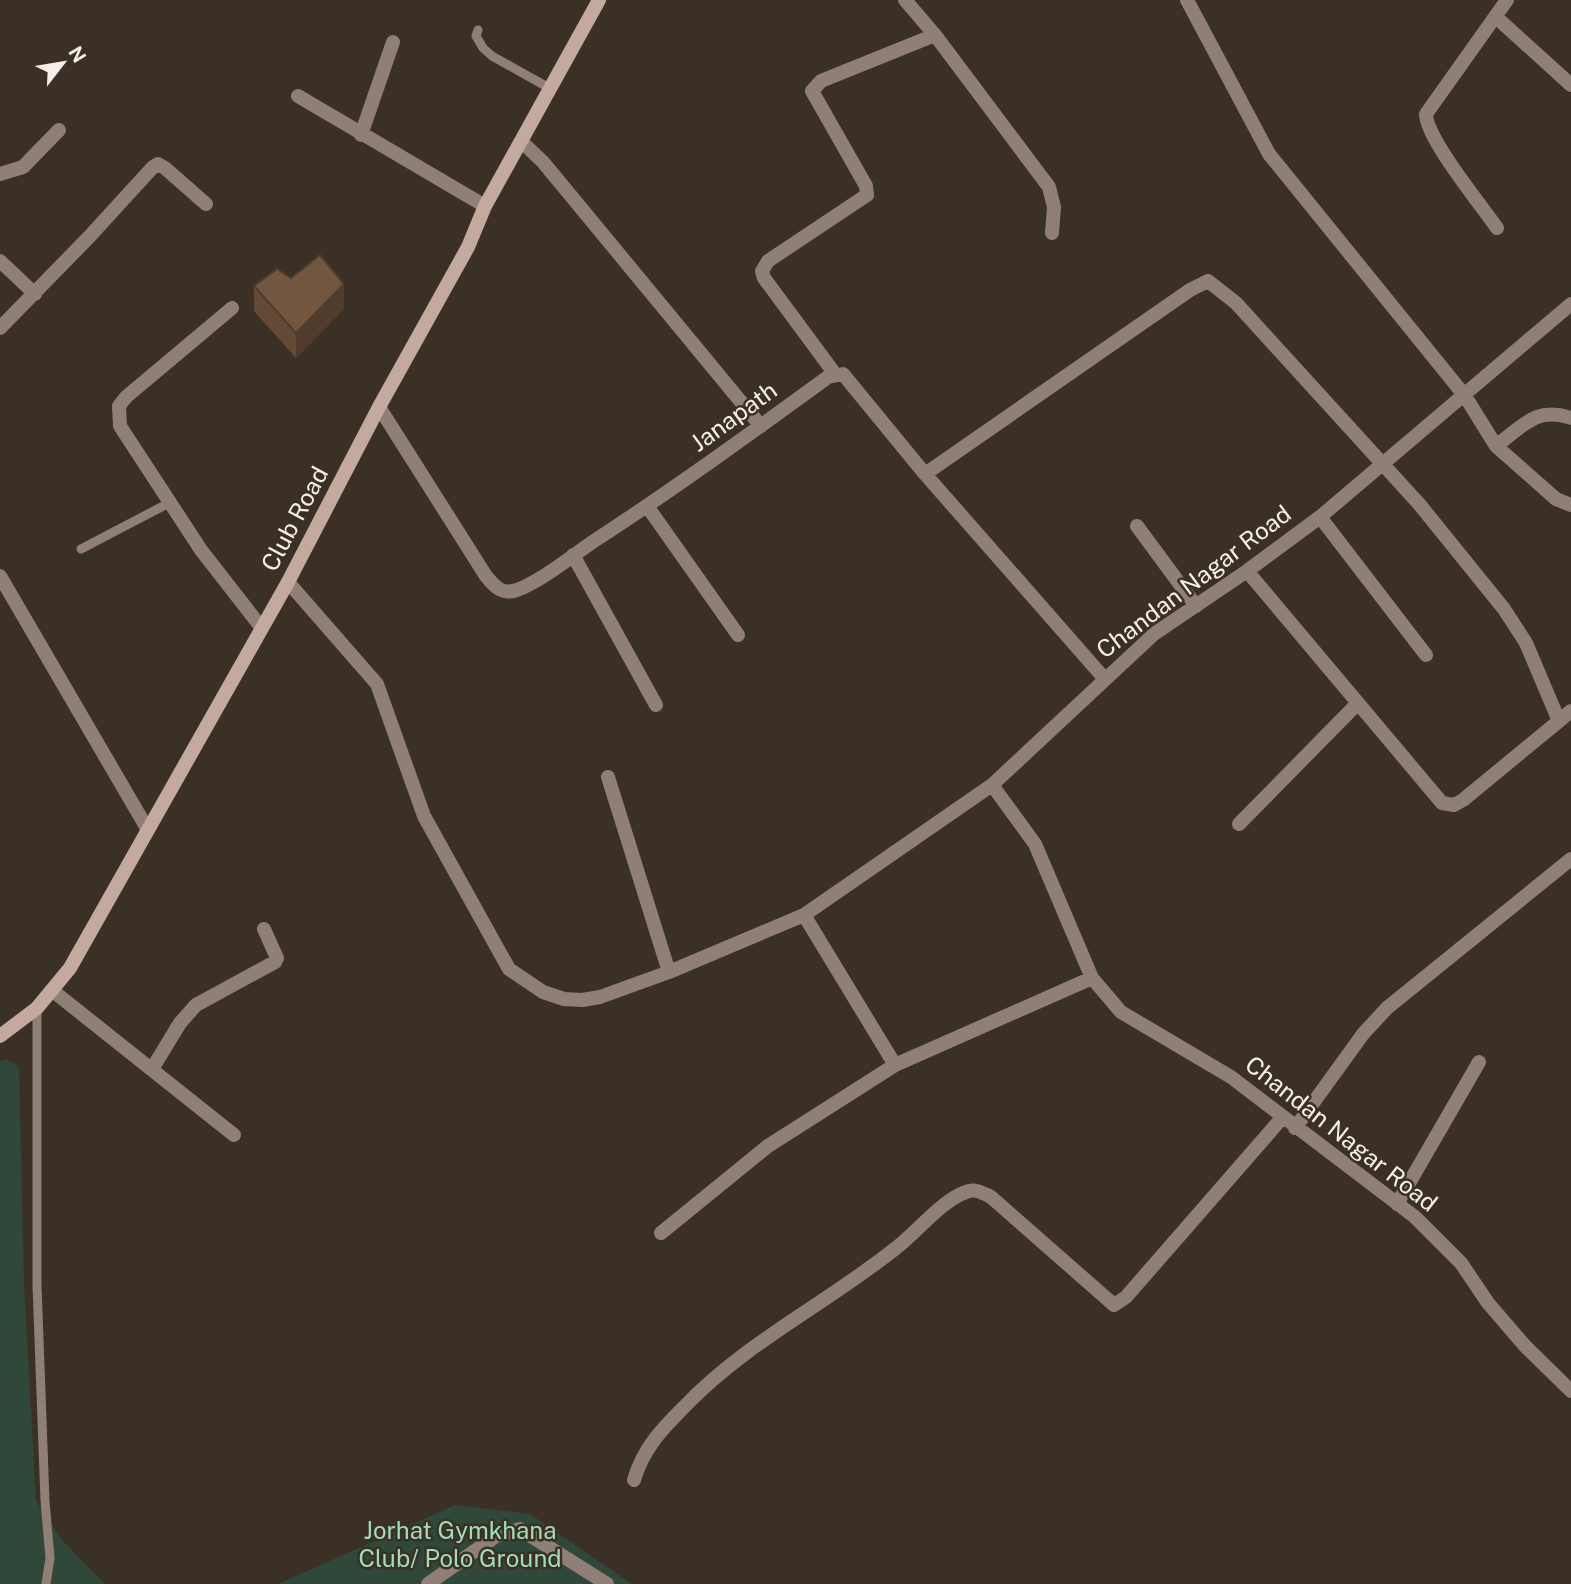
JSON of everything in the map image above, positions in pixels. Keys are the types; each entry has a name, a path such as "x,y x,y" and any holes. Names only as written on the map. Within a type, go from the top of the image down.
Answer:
{"street":[{"name":"Club Road","path":"0,1036 37,1009 70,968 288,582 379,407 468,247 485,206 599,0"},
{"path":"1187,0 1269,154 1465,396 1496,446 1556,499 1571,505"},
{"path":"1497,228 1426,123 1431,107 1507,0"},
{"path":"910,1 1049,187 1054,207 1052,233"},
{"path":"1496,17 1571,85"},
{"path":"935,34 821,81 812,91 866,186 867,195 768,261 762,271 764,278 835,374 843,374 852,381 925,474 1104,678"},
{"path":"361,135 393,42"},
{"path":"298,96 485,206"},
{"path":"0,174 23,167 59,130"},
{"path":"522,142 543,162 761,426"},
{"path":"0,328 153,166 158,164 165,168 206,204"},
{"path":"0,261 34,294"},
{"path":"925,474 1054,382 1191,289 1208,281 1236,303 1420,505 1516,626 1541,674 1559,721"},
{"name":"Chandan Nagar Road","path":"1571,304 1320,517 1154,634 992,785 1035,844 1093,978 1121,1012 1161,1038 1213,1065 1397,1204 1448,1249 1502,1320 1571,1391"},
{"path":"233,308 119,406 120,426 169,503 261,627"},
{"name":"Janapath","path":"379,407 495,588 504,592 517,590 573,555 835,374"},
{"path":"1496,446 1539,415 1553,412 1571,418"},
{"path":"647,506 738,635"},
{"path":"1320,517 1426,655"},
{"path":"1137,526 1196,606"},
{"path":"573,555 656,705"},
{"path":"1247,571 1442,803 1454,805 1571,711"},
{"path":"0,576 148,830"},
{"path":"288,582 377,684 424,816 509,969 543,992 564,999 600,997 804,915 992,785"},
{"path":"1239,824 1357,704"},
{"path":"608,777 669,971"},
{"path":"1295,1128 1363,1034 1387,1008 1571,859"},
{"path":"804,915 895,1065"},
{"path":"152,1069 180,1023 196,1004 275,962 277,958 264,929"},
{"path":"661,1233 768,1146 895,1065 1093,978"},
{"path":"53,991 234,1135"},
{"path":"1397,1204 1479,1062"},
{"path":"634,1480 639,1461 654,1438 726,1366 895,1250 966,1191 979,1191 991,1197 1088,1286 1114,1305 1126,1297 1282,1118"},
{"path":"428,1584 496,1536 520,1529 607,1584"}],"lane":[{"path":"478,30 477,36 487,52 551,89"},
{"path":"81,549 169,503"},
{"path":"37,1009 37,1285 45,1501 50,1558 46,1584"}],"green space":[{"path":"7,1059 19,1068 24,1284 36,1501 62,1540 105,1584 0,1584 0,1061"},
{"name":"Jorhat Gymkhana Club/ Polo Ground","path":"455,1505 530,1514 632,1584 278,1584"}],"building":[{"path":"320,255 344,284 296,333 254,286 277,269 291,278"}]}
